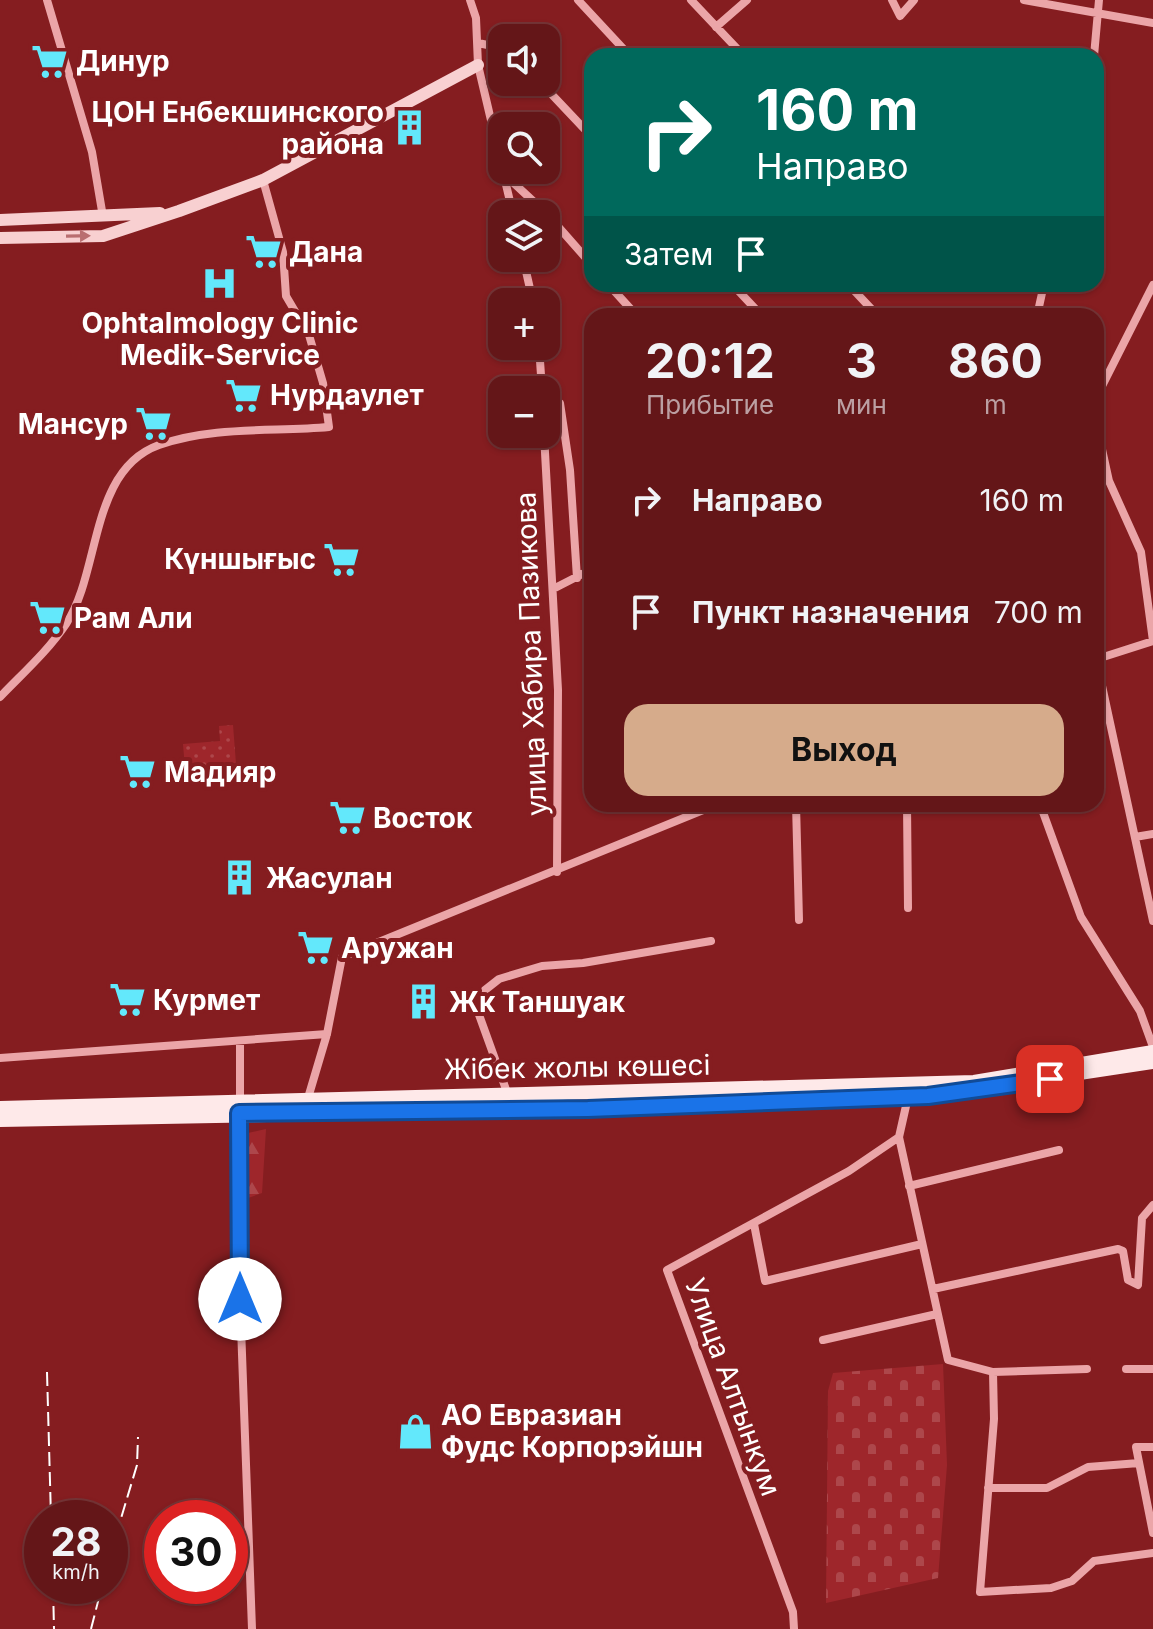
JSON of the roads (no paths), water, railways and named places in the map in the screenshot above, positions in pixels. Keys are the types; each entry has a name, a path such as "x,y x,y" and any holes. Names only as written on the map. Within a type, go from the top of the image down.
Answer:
{"main road":[{"name":"Жібек жолы көшесі","path":"0,1120 239,1107 308,1098 508,1096 974,1082 1153,1049"},
{"name":"Жібек жолы көшесі","path":"0,1108 588,1109 908,1097 971,1093 1153,1062"}],"street":[{"path":"47,0 92,152 103,218"},
{"path":"470,0 476,18 478,65 489,112"},
{"path":"578,0 623,48"},
{"path":"691,0 736,48"},
{"path":"716,27 747,0"},
{"path":"892,0 900,16 914,0"},
{"path":"1024,0 1153,23"},
{"path":"1094,48 1095,15 1099,0"},
{"path":"478,43 488,45"},
{"path":"0,238 103,236 179,211 263,180 478,65"},
{"path":"553,96 584,129"},
{"path":"0,697 66,625 83,591 92,547 113,484 151,449 226,431 329,427 323,383 309,335 286,296 283,252 263,180"},
{"path":"517,184 584,256"},
{"path":"0,220 103,218 179,211"},
{"path":"1104,382 1152,289"},
{"path":"615,292 630,308"},
{"path":"740,292 754,308"},
{"path":"856,292 870,308"},
{"path":"560,403 570,470 577,578"},
{"name":"улица Хабира Пазикова","path":"545,448 558,690 557,872"},
{"path":"1104,458 1109,481 1141,552 1153,641 1104,656"},
{"path":"553,589 584,574"},
{"path":"1104,691 1153,921"},
{"path":"308,1098 327,1034 342,957 699,812"},
{"path":"796,812 799,920"},
{"path":"907,812 908,908"},
{"path":"1043,812 1081,917 1140,1011 1153,1049"},
{"path":"1135,837 1153,834"},
{"path":"508,1096 478,1012 485,990 499,979 542,966 583,963 711,941"},
{"path":"0,1058 327,1034"},
{"path":"240,1042 240,1315 252,1629"},
{"path":"908,1097 899,1137 948,1360 993,1372 1087,1369"},
{"name":"Улица Алтынкум","path":"794,1629 793,1612 667,1270 849,1171 899,1137"},
{"path":"909,1186 1059,1150"},
{"path":"933,1289 1118,1249 1123,1251 1128,1280 1138,1285 1142,1218 1153,1205"},
{"path":"754,1224 765,1281 922,1244"},
{"path":"823,1340 937,1314"},
{"path":"1126,1369 1153,1369"},
{"path":"993,1372 980,1592 1051,1588 1072,1581 1094,1561 1153,1553"},
{"path":"1153,1447 1136,1447 1153,1533"},
{"path":"988,1488 1047,1488 1088,1467 1139,1463"}],"railway":[{"path":"47,1372 51,1500"},
{"path":"126,1500 137,1465 138,1437"},
{"path":"53,1604 54,1629"},
{"path":"91,1629 97,1604"}],"place":[{"name":"Динур","path":"50,61"},
{"name":"ЦОН Енбекшинского района","path":"410,128"},
{"name":"Дана","path":"263,252"},
{"name":"Ophtalmology Clinic Medik-Service","path":"220,283"},
{"name":"Нурдаулет","path":"244,395"},
{"name":"Мансур","path":"154,424"},
{"name":"Күншығыс","path":"342,559"},
{"name":"Рам Али","path":"48,618"},
{"name":"Мадияр","path":"138,772"},
{"name":"Восток","path":"347,818"},
{"name":"Жасулан","path":"240,878"},
{"name":"Аружан","path":"315,948"},
{"name":"Курмет","path":"127,1000"},
{"name":"Жк Таншуак","path":"423,1002"},
{"name":"АО Евразиан Фудс Корпорэйшн","path":"415,1431"}]}
